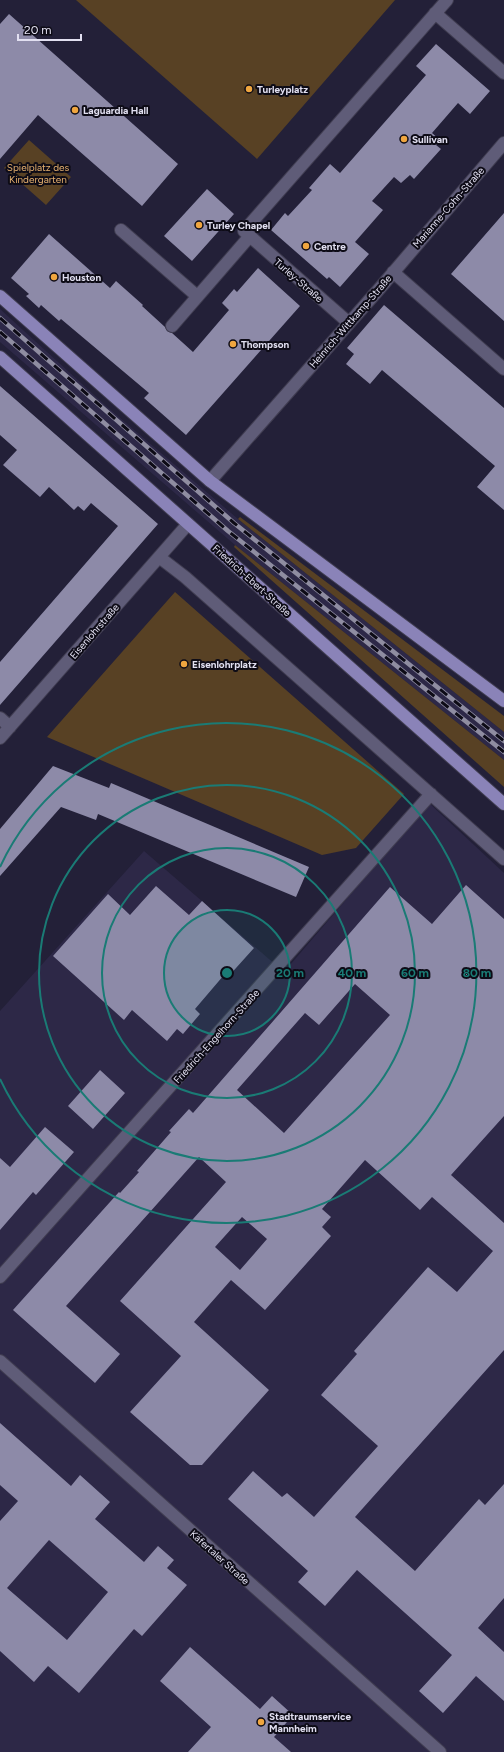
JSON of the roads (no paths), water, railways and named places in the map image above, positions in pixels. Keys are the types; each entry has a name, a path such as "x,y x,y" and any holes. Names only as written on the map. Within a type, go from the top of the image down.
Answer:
{"main road":[{"path":"0,296 210,480 504,701"},
{"name":"Friedrich-Ebert-Straße","path":"0,357 504,804"}],"street":[{"path":"172,326 250,236 244,231 447,0"},
{"path":"435,13 504,73"},
{"name":"Marianne-Cohn-Straße","path":"393,272 504,143"},
{"path":"121,230 197,296"},
{"name":"Turley-Straße","path":"250,236 349,323"},
{"name":"Heinrich-Wittkamp-Straße","path":"210,480 393,272 504,370"},
{"name":"Eisenlohrstraße","path":"0,738 188,524"},
{"path":"159,556 185,577 504,859"},
{"path":"0,718 10,727"},
{"name":"Friedrich-Engelhorn-Straße","path":"0,1277 432,794"},
{"name":"Käfertaler Straße","path":"0,1361 440,1752"}],"railway":[{"path":"0,318 234,523 504,741"},
{"path":"0,332 228,531 504,752"}],"place":[{"name":"Turleyplatz","path":"249,89"},
{"name":"Laguardia Hall","path":"75,110"},
{"name":"Sullivan","path":"404,139"},
{"name":"Turley Chapel","path":"199,225"},
{"name":"Centre","path":"306,246"},
{"name":"Houston","path":"54,277"},
{"name":"Thompson","path":"233,344"},
{"name":"Eisenlohrplatz","path":"184,664"},
{"name":"Stadtraumservice Mannheim","path":"261,1722"}],"park label":[{"name":"Spielplatz des Kindergarten","path":"38,172"}]}
